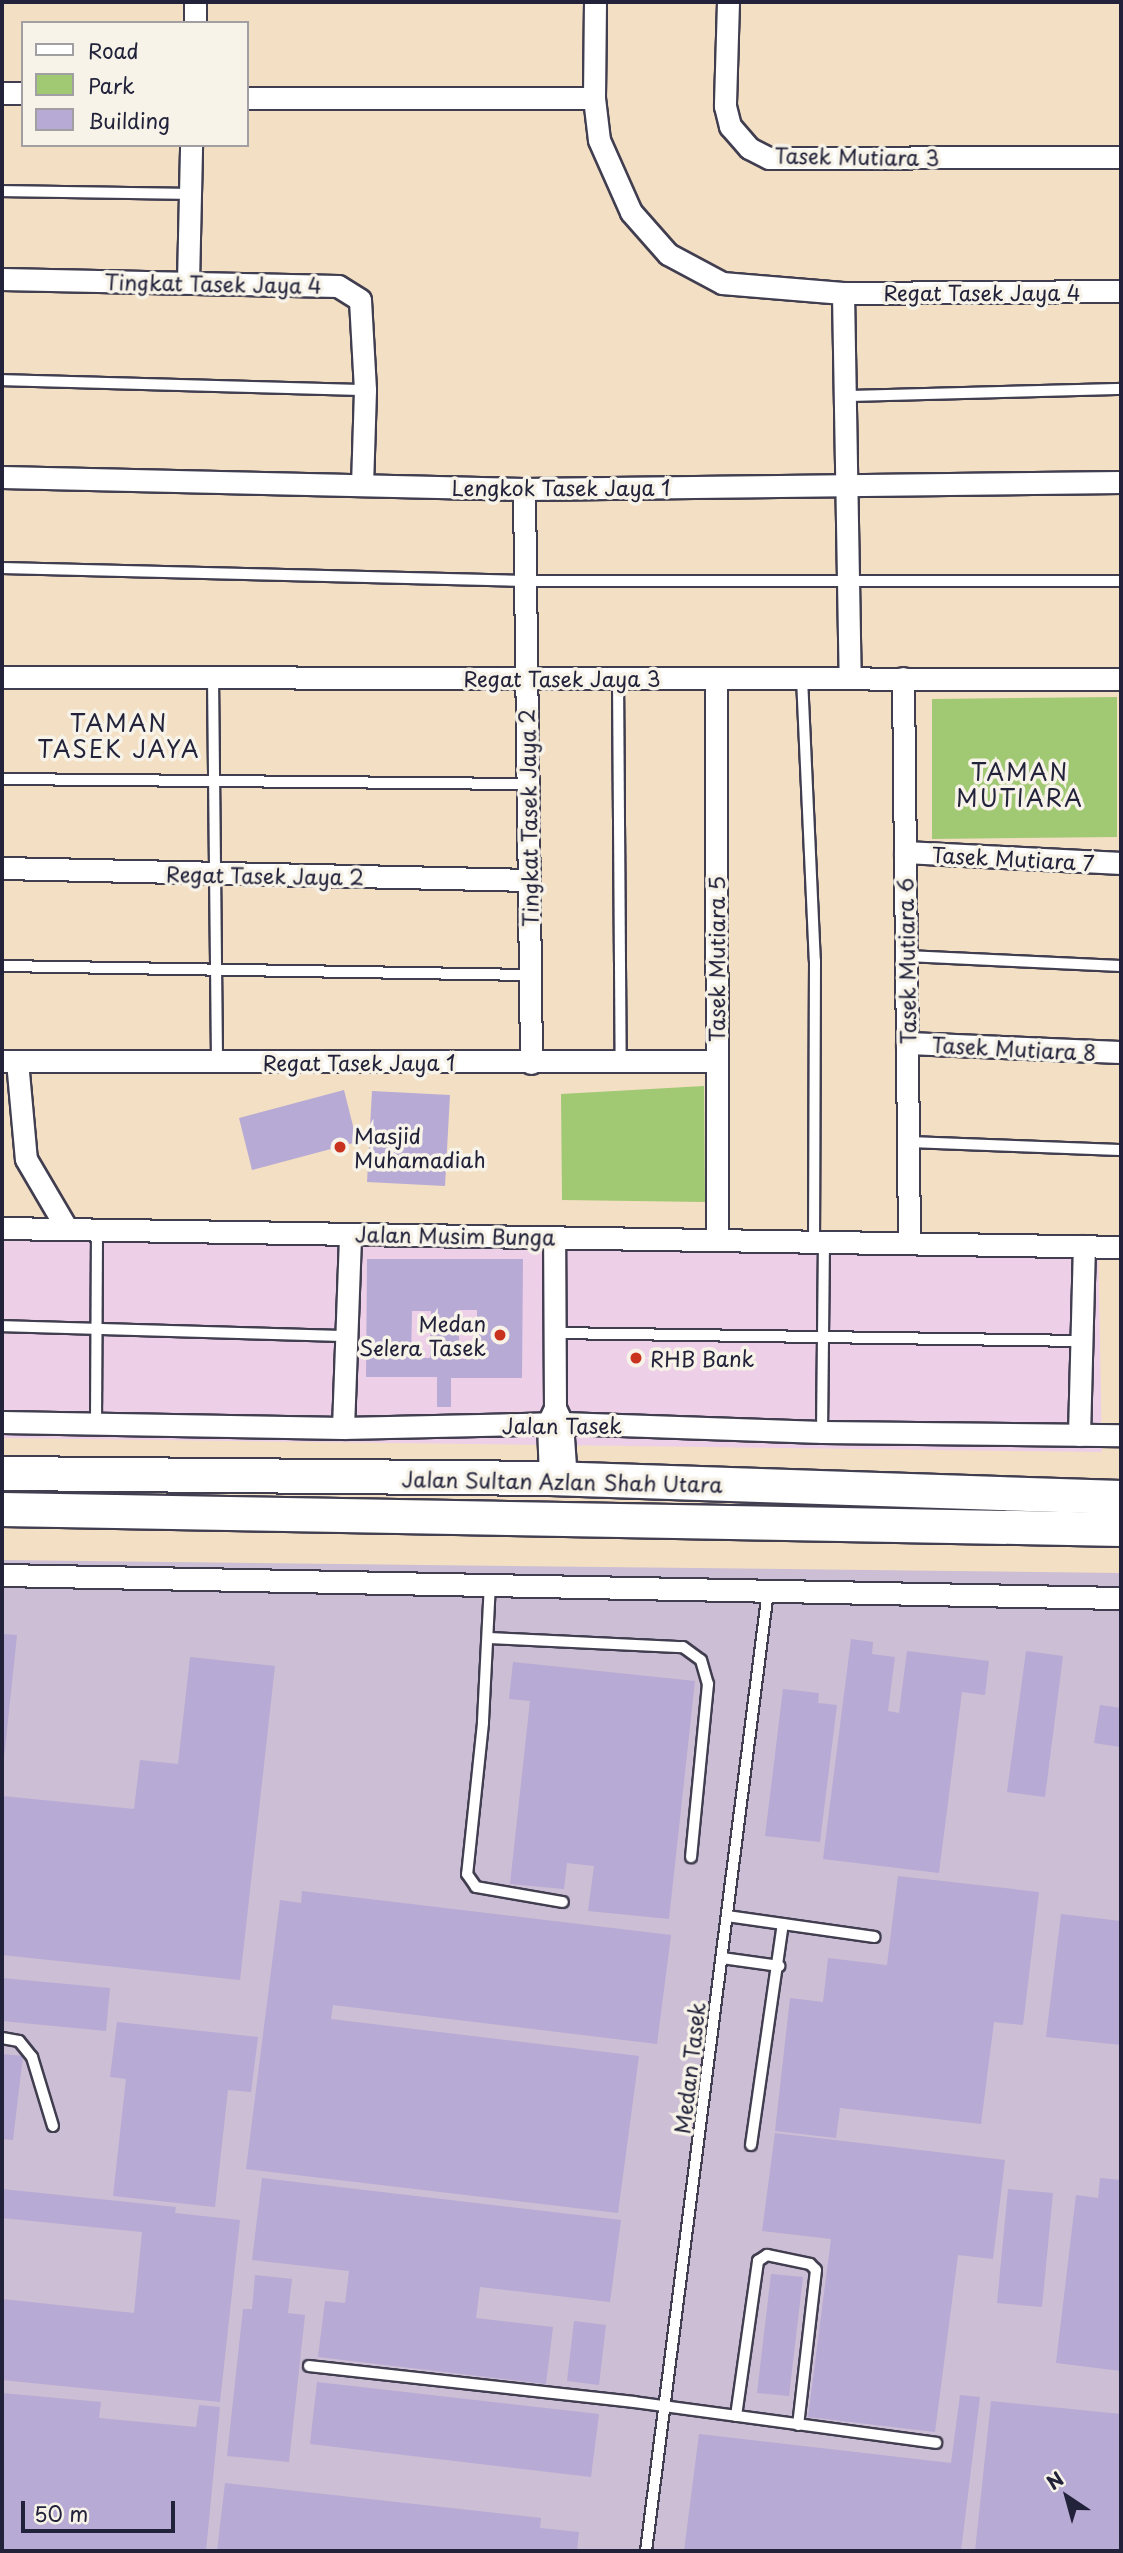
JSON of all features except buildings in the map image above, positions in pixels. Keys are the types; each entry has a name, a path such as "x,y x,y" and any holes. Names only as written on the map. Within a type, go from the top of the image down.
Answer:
{"main road":[{"name":"Jalan Sultan Azlan Shah Utara","path":"2,1473 1121,1497"},
{"path":"494,1520 532,1511 558,1483 571,1505 651,1512 663,1523"},
{"name":"Jalan Sultan Azlan Shah Utara","path":"2,1509 494,1520 1121,1529"}],"street":[{"path":"195,2 195,21"},
{"name":"Regat Tasek Jaya 4","path":"595,2 594,98 598,140 631,212 667,254 722,283 843,293 1121,291"},
{"name":"Tasek Mutiara 3","path":"728,2 725,106 730,127 749,148 769,158 1121,157"},
{"path":"2,93 21,93"},
{"path":"248,97 594,98"},
{"path":"188,282 191,147"},
{"name":"Tingkat Tasek Jaya 4","path":"2,279 338,286 360,300 365,390 362,485"},
{"path":"843,293 850,678"},
{"name":"Lengkok Tasek Jaya 1","path":"2,477 524,489 1121,482"},
{"name":"Tingkat Tasek Jaya 2","path":"524,489 531,1063"},
{"name":"Regat Tasek Jaya 3","path":"2,677 1121,679"},
{"name":"Tasek Mutiara 5","path":"716,678 717,1239"},
{"name":"Tasek Mutiara 6","path":"904,678 909,1243"},
{"name":"Tasek Mutiara 7","path":"905,852 1121,863"},
{"name":"Regat Tasek Jaya 2","path":"2,869 528,880"},
{"name":"Tasek Mutiara 8","path":"907,1043 1121,1052"},
{"name":"Regat Tasek Jaya 1","path":"9,1061 531,1063 716,1060"},
{"path":"9,1061 26,1159 67,1229"},
{"name":"Jalan Musim Bunga","path":"2,1228 1121,1247"},
{"path":"343,1428 350,1234"},
{"path":"554,1237 558,1483"},
{"path":"1079,1434 1084,1246"},
{"name":"Jalan Tasek","path":"2,1422 343,1428 555,1418 822,1432 1121,1435"},
{"path":"2,1575 1121,1598"}],"lane":[{"path":"2,191 190,194"},
{"path":"2,380 365,390"},
{"path":"845,396 1121,390"},
{"path":"2,568 525,581 1121,582"},
{"path":"214,677 217,1061"},
{"path":"618,678 621,1061"},
{"path":"802,678 815,961 819,1241 824,1338 822,1432"},
{"path":"2,779 215,778 527,784"},
{"path":"906,956 1121,966"},
{"path":"2,966 530,975"},
{"path":"908,1142 1121,1150"},
{"path":"96,1423 97,1229"},
{"path":"2,1326 96,1326 346,1336"},
{"path":"555,1333 1082,1341"},
{"path":"490,1583 489,1638 467,1874 476,1887 563,1902"},
{"name":"Medan Tasek","path":"646,2551 768,1590"},
{"path":"489,1638 683,1647 701,1660 708,1684 691,1857"},
{"path":"727,1916 875,1937"},
{"path":"751,2145 783,1924"},
{"path":"722,1958 779,1966"},
{"path":"2,2038 19,2040 32,2057 53,2126"},
{"path":"736,2416 758,2261 767,2255 810,2264 816,2270 798,2425"},
{"path":"309,2366 665,2407 936,2443"}],"shaded area":[{"path":"2,1217 1098,1236 1102,1452 2,1438"},
{"path":"2,1560 1121,1573 1121,2551 2,2551"}],"green space":[{"path":"1117,697 1117,837 932,839 932,699"},
{"path":"704,1086 705,1202 562,1200 561,1094"}],"place":[{"name":"Masjid Muhamadiah","path":"340,1147"},
{"name":"Medan Selera Tasek","path":"500,1335"},
{"name":"RHB Bank","path":"636,1358"}],"district":[{"name":"TAMAN TASEK JAYA","path":"119,736"},
{"name":"TAMAN MUTIARA","path":"1020,785"}]}
